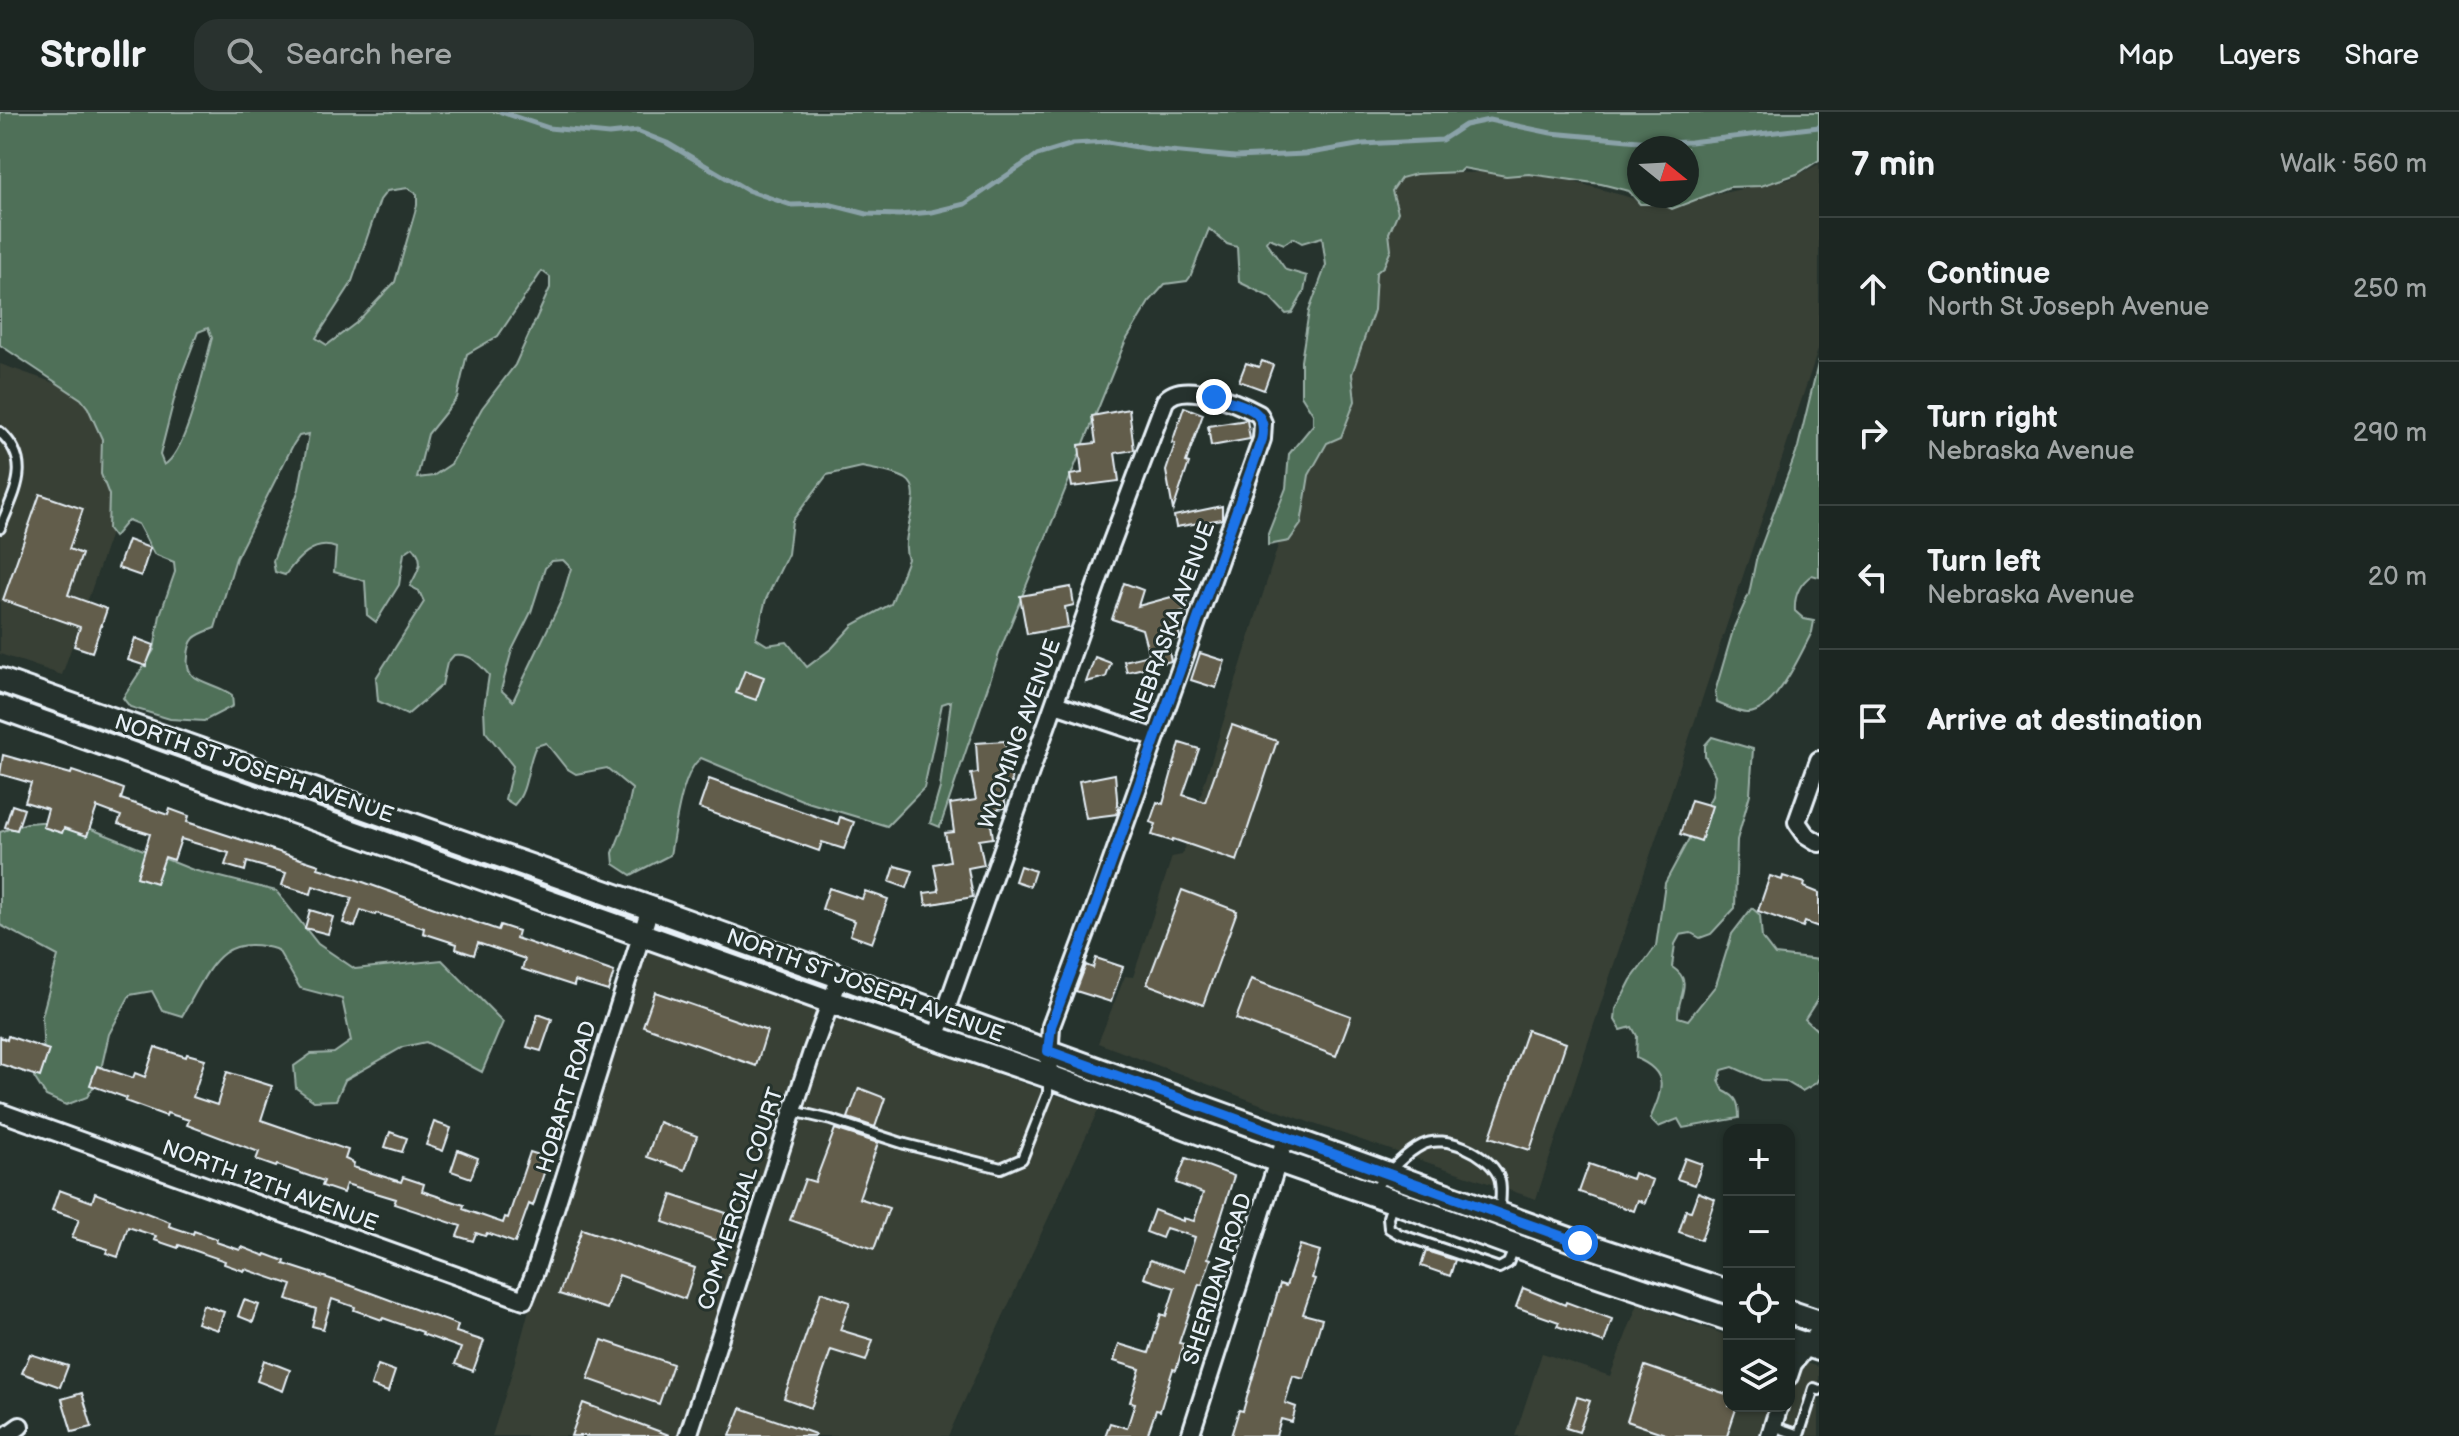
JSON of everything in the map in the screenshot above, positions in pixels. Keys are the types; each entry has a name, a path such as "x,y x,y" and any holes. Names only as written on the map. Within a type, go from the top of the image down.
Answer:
{"main road":[{"name":"NORTH ST JOSEPH AVENUE","path":"0,680 650,908 1580,1243 1723,1290"},
{"name":"NORTH ST JOSEPH AVENUE","path":"0,707 1048,1076 1568,1265 1723,1317"},
{"path":"1795,1314 1819,1322"}],"street":[{"name":"NEBRASKA AVENUE","path":"1048,1076 1051,1026 1262,439 1263,423 1259,414 1247,408 1184,390 1167,397 1148,445"},
{"name":"WYOMING AVENUE","path":"936,1038 1148,445"},
{"path":"1055,704 1154,737"},
{"path":"1819,760 1797,822 1806,835 1819,843"},
{"name":"HOBART ROAD","path":"524,1299 650,908"},
{"name":"COMMERCIAL COURT","path":"688,1436 813,1049 840,977"},
{"name":"NORTH 12TH AVENUE","path":"0,1112 524,1299"},
{"name":"SHERIDAN ROAD","path":"1190,1436 1286,1136"},
{"path":"1795,1361 1809,1341"}],"lane":[{"path":"0,432 10,441 21,462 19,478 0,528"},
{"path":"793,1111 1001,1168 1022,1159 1048,1093 1048,1076"},
{"path":"1371,1193 1388,1172 1421,1145 1448,1142 1489,1163 1499,1176 1500,1213"},
{"path":"1771,1431 1799,1435 1814,1388 1819,1390"}],"shaded area":[{"path":"1819,164 1819,347 1536,1199 1311,1123 1098,1043 1125,976 1133,977 1172,857 1182,855 1391,181 1430,171 1469,173 1496,170 1571,181 1627,197 1627,208 1699,208 1699,196 1790,179"},
{"path":"0,364 60,385 81,399 102,439 101,474 109,495 108,528 111,533 62,675 0,654"},
{"path":"629,943 1098,1110 948,1436 492,1436"},
{"path":"1638,1304 1723,1334 1723,1412 1795,1412 1795,1359 1819,1367 1819,1436 1515,1436 1542,1353 1610,1376"}],"green space":[{"path":"0,112 1819,112 1819,160 1797,174 1761,186 1729,187 1699,199 1699,136 1627,136 1627,190 1529,174 1506,176 1463,168 1459,172 1416,174 1401,178 1392,191 1398,212 1389,233 1391,250 1384,266 1376,273 1374,310 1352,374 1355,401 1341,437 1327,443 1309,475 1301,524 1289,541 1268,545 1268,534 1286,488 1289,454 1313,425 1313,414 1301,395 1301,361 1309,311 1326,265 1322,237 1302,243 1293,238 1284,244 1269,238 1266,242 1286,270 1307,276 1304,292 1292,313 1286,314 1270,297 1239,282 1237,247 1227,244 1209,229 1190,277 1187,281 1165,284 1149,302 1125,342 1001,648 940,827 930,823 940,788 951,701 942,704 924,788 887,826 804,801 701,758 688,776 670,855 631,875 614,864 613,853 625,822 632,789 607,768 576,774 566,768 546,743 536,746 525,785 514,805 505,799 513,766 485,731 484,708 489,675 474,660 454,655 447,663 442,685 407,715 378,701 376,678 424,602 419,591 410,586 420,562 413,547 404,553 399,585 376,622 367,615 365,581 334,572 336,548 313,548 285,575 275,572 273,561 299,489 309,434 299,436 293,445 236,558 215,628 199,635 190,645 190,673 232,695 233,706 204,721 170,719 130,707 123,698 154,650 160,615 175,572 174,562 154,554 138,524 128,520 114,537 108,529 109,495 101,474 102,439 81,399 0,345","holes":["408,188 417,194 417,205 395,282 356,323 327,345 316,338 351,284 380,200 387,191","542,271 550,277 550,288 515,365 482,408 451,464 433,476 417,478 428,434 457,398 467,354 498,336","208,328 212,338 188,426 173,457 164,465 160,455 178,384 198,332","862,467 896,475 912,485 913,504 906,538 908,559 891,604 853,625 832,648 807,667 787,642 767,645 756,638 766,599 788,554 792,521 827,475","563,560 571,568 562,599 513,701 501,690 512,650 531,612 545,568 552,561"]},
{"path":"1819,360 1819,577 1812,575 1804,582 1798,591 1795,606 1795,611 1804,619 1814,621 1812,632 1777,693 1757,711 1743,713 1717,703 1715,692 1734,627 1749,594 1756,560 1798,447"},
{"path":"1712,737 1753,749 1750,794 1737,840 1735,908 1711,934 1700,938 1691,933 1680,935 1675,944 1672,967 1684,984 1678,1017 1688,1020 1716,985 1732,934 1752,908 1760,915 1762,938 1775,955 1819,960 1819,997 1805,1019 1819,1032 1819,1078 1802,1091 1785,1081 1762,1080 1733,1067 1722,1070 1719,1081 1724,1091 1736,1101 1739,1118 1683,1128 1678,1119 1658,1127 1650,1119 1660,1091 1659,1077 1655,1070 1636,1058 1637,1036 1632,1027 1621,1030 1615,1020 1616,1009 1631,980 1656,946 1665,883 1712,796 1715,775 1705,756 1705,745"},
{"path":"69,820 193,870 276,891 318,944 355,969 442,960 503,1022 482,1072 426,1042 403,1047 345,1080 336,1100 314,1101 296,1088 294,1066 311,1054 334,1053 351,1041 342,999 300,988 278,950 258,945 228,950 218,959 182,1016 162,1010 152,991 130,995 109,1034 99,1078 87,1097 66,1105 46,1096 34,1077 44,1058 42,1016 58,956 0,925 0,832 27,823"}],"building":[{"path":"1262,361 1273,365 1264,390 1239,381 1246,363 1259,367"},
{"path":"1184,407 1203,414 1173,510 1166,471"},
{"path":"1129,409 1134,450 1115,453 1119,481 1072,487 1070,475 1082,473 1079,445 1096,443 1092,416"},
{"path":"1247,420 1250,439 1211,446 1208,426"},
{"path":"40,494 83,509 69,549 82,554 68,595 107,609 92,652 74,646 80,627 3,600"},
{"path":"1222,506 1222,519 1176,527 1174,516"},
{"path":"128,540 150,548 141,576 118,568"},
{"path":"1124,583 1143,590 1138,606 1186,593 1189,611 1175,614 1180,638 1167,641 1171,661 1127,672 1124,661 1149,655 1142,629 1112,619"},
{"path":"1071,587 1074,605 1065,607 1068,627 1027,634 1020,596"},
{"path":"135,638 154,645 146,666 128,660"},
{"path":"1200,653 1225,661 1216,688 1191,680"},
{"path":"1095,657 1111,663 1106,677 1086,682"},
{"path":"745,670 764,677 756,700 736,693"},
{"path":"1232,725 1277,741 1237,861 1152,835 1156,824 1150,822 1157,802 1163,804 1180,743 1199,749 1183,795 1205,802"},
{"path":"1005,741 1012,783 1002,785 1006,808 989,810 993,838 979,840 984,865 968,868 973,897 926,905 924,893 939,891 934,864 950,861 945,833 954,832 950,804 976,800 971,774 978,773 976,743"},
{"path":"3,755 105,782 124,789 121,799 168,815 170,809 189,816 187,822 319,865 318,868 498,930 500,925 518,931 516,938 614,972 608,991 575,981 574,986 522,969 525,959 478,943 474,955 456,949 457,944 423,933 424,928 376,913 361,910 355,927 343,923 352,898 313,886 311,894 282,885 286,873 247,862 245,871 225,865 229,853 181,839 174,860 165,857 156,883 137,877 150,834 118,824 121,816 97,807 87,836 64,828 62,833 43,827 48,809 25,802 31,783 0,774"},
{"path":"1115,774 1117,814 1086,818 1079,781"},
{"path":"709,779 838,824 840,817 854,822 844,849 822,842 819,851 699,808"},
{"path":"1691,800 1712,806 1701,841 1680,834"},
{"path":"12,805 24,809 17,830 5,827"},
{"path":"895,866 913,871 907,888 890,882"},
{"path":"1020,866 1035,871 1030,886 1015,881"},
{"path":"1770,876 1782,880 1783,876 1805,883 1804,887 1819,893 1819,927 1805,922 1803,927 1758,911"},
{"path":"829,888 862,899 865,891 888,899 872,943 850,935 855,921 822,909"},
{"path":"1182,890 1237,911 1203,1005 1147,984"},
{"path":"310,910 333,917 328,934 305,928"},
{"path":"1096,958 1123,967 1111,1002 1076,991 1086,965 1093,968"},
{"path":"1251,979 1351,1016 1336,1056 1236,1019"},
{"path":"655,992 767,1031 756,1066 643,1026"},
{"path":"538,1014 552,1019 541,1051 527,1047"},
{"path":"1527,1030 1566,1043 1530,1150 1490,1137"},
{"path":"8,1036 49,1050 40,1077 0,1064 0,1037 7,1040"},
{"path":"155,1047 186,1057 187,1054 205,1059 193,1097 217,1105 227,1072 272,1086 261,1120 348,1150 345,1159 354,1163 353,1167 401,1182 403,1177 424,1184 422,1191 464,1205 463,1209 503,1223 505,1217 508,1218 530,1152 549,1158 533,1206 529,1204 515,1243 487,1233 485,1236 476,1233 473,1241 457,1236 461,1226 394,1204 396,1199 346,1184 343,1193 322,1186 324,1181 256,1160 259,1152 187,1125 189,1120 167,1113 166,1116 90,1085 97,1066 133,1078 135,1073 145,1077"},
{"path":"859,1088 885,1098 875,1127 848,1118"},
{"path":"434,1122 451,1128 443,1151 426,1145"},
{"path":"659,1122 697,1136 685,1170 647,1157"},
{"path":"835,1129 878,1143 859,1198 889,1208 874,1249 790,1220 805,1179 815,1182"},
{"path":"390,1132 407,1138 402,1152 385,1147"},
{"path":"458,1150 478,1158 471,1178 451,1171"},
{"path":"1186,1158 1234,1176 1208,1258 1211,1259 1179,1343 1184,1344 1176,1370 1173,1369 1160,1411 1156,1410 1147,1436 1105,1436 1110,1423 1127,1428 1135,1403 1130,1402 1140,1369 1114,1361 1119,1344 1149,1353 1161,1314 1166,1316 1175,1288 1144,1278 1150,1260 1184,1271 1195,1237 1166,1228 1162,1238 1146,1232 1154,1210 1183,1221 1183,1218 1194,1221 1203,1193 1176,1183"},
{"path":"1685,1158 1702,1164 1695,1185 1677,1179"},
{"path":"1589,1164 1632,1179 1634,1173 1653,1180 1645,1203 1638,1200 1634,1211 1579,1192"},
{"path":"59,1190 92,1202 95,1193 170,1222 169,1226 193,1234 194,1231 240,1250 242,1247 266,1254 285,1261 284,1264 458,1325 456,1332 484,1341 473,1371 455,1364 461,1348 354,1310 355,1307 332,1299 323,1329 312,1326 316,1309 287,1299 292,1285 224,1264 225,1261 179,1245 178,1248 154,1240 156,1236 128,1227 118,1257 106,1253 108,1249 72,1238 79,1219 52,1210"},
{"path":"1698,1192 1715,1199 1701,1240 1679,1232 1686,1210 1691,1211"},
{"path":"672,1195 726,1213 717,1241 663,1222"},
{"path":"582,1229 695,1268 685,1299 619,1275 607,1309 559,1294"},
{"path":"1300,1245 1320,1251 1312,1278 1315,1279 1303,1314 1322,1319 1304,1379 1293,1376 1285,1403 1296,1407 1292,1422 1281,1419 1276,1436 1231,1436 1239,1410 1243,1411 1280,1284 1286,1286"},
{"path":"1426,1251 1455,1260 1450,1276 1421,1266"},
{"path":"1523,1288 1612,1319 1604,1343 1516,1307"},
{"path":"821,1292 850,1302 840,1330 873,1340 866,1361 831,1350 811,1408 784,1398"},
{"path":"244,1300 259,1305 253,1322 238,1316"},
{"path":"203,1305 224,1312 218,1330 197,1323"},
{"path":"602,1340 673,1364 659,1404 588,1379"},
{"path":"30,1354 68,1366 60,1387 22,1373"},
{"path":"264,1360 290,1370 283,1391 257,1381"},
{"path":"378,1365 395,1371 388,1392 371,1386"},
{"path":"1645,1366 1723,1393 1723,1412 1735,1412 1727,1436 1671,1436 1627,1421"},
{"path":"82,1393 92,1427 72,1432 62,1399"},
{"path":"1577,1397 1590,1401 1579,1432 1566,1428"},
{"path":"583,1403 669,1435 669,1436 571,1436"},
{"path":"741,1408 815,1434 815,1436 730,1436"}],"waterway":[{"path":"501,112 549,128 609,134 637,131 667,143 747,190 791,205 828,204 867,214 899,215 932,212 965,204 1037,155 1073,144 1108,142 1235,157 1305,154 1363,144 1442,140 1465,125 1489,120 1551,133 1661,143 1819,127"}],"route":[{"path":"1214,397 1259,414 1264,430 1262,439 1051,1026 1048,1051 1580,1243"}]}
